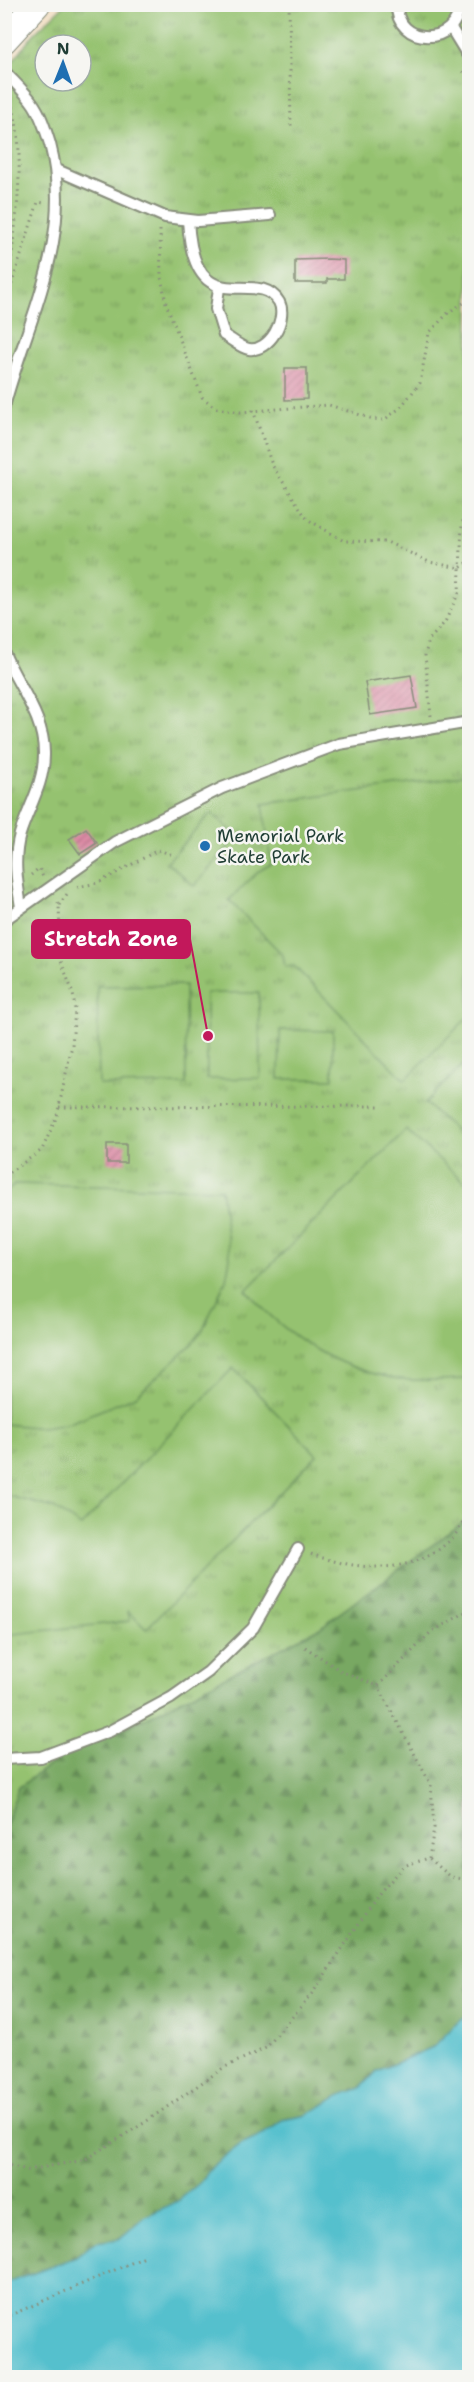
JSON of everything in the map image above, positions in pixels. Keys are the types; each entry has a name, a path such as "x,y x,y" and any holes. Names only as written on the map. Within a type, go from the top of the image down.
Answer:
{"street":[{"path":"4,40 37,4"}],"lane":[{"path":"397,4 399,19 412,34 433,38 451,28 456,21 459,4"},
{"path":"451,28 470,59"},
{"path":"4,71 33,103 47,133 57,170 58,220 51,263 4,407"},
{"path":"57,170 165,217 188,220 270,215"},
{"path":"188,220 189,245 198,268 207,279 219,288 261,290 272,294 282,312 278,327 258,348 247,349 224,336 216,309 219,288"},
{"path":"4,653 42,733 44,755 41,778 16,852 17,885 21,907"},
{"path":"4,920 115,842 222,788 339,744 470,722"},
{"path":"4,1759 41,1757 110,1731 171,1698 208,1672 253,1628 298,1549"}],"path":[{"path":"290,4 291,128"},
{"path":"5,308 18,166 15,121 8,94"},
{"path":"5,308 38,202 57,204"},
{"path":"161,227 159,236 163,289 202,397 216,408 240,412 329,405 373,419 384,420 400,408 420,383 429,333 450,312 470,299"},
{"path":"253,410 272,465 307,519 344,541 387,542 429,562 460,568 470,561"},
{"path":"433,727 425,655 429,640 445,622 459,592 462,525 464,517 470,512"},
{"path":"59,905 68,892 77,886 98,883 158,849 173,855"},
{"path":"4,1176 42,1150 59,1107 72,1045 75,1010 73,993 61,961 59,905 47,888 39,868 17,885"},
{"path":"59,1107 383,1106"},
{"path":"298,1549 350,1566 383,1568 408,1563 435,1554 455,1535 470,1508"},
{"path":"378,1686 431,1632 470,1610"},
{"path":"306,1647 341,1671 378,1686 432,1785 434,1828 429,1858"},
{"path":"429,1858 451,1877 470,1880"},
{"path":"4,2164 28,2170 84,2160 144,2123 223,2068 266,2048 314,1991 379,1893 403,1866 429,1858"},
{"path":"4,2318 147,2256"}],"green space":[{"path":"64,5 469,5 469,2016 5,2284 5,71 33,35 33,93 93,93 93,33 35,33"},
{"path":"469,776 469,1016 405,1080 294,966 285,967 283,955 229,900 259,871 271,864 263,804"},
{"name":"Memorial Park Skate Park","path":"211,813 238,836 194,886 167,862"},
{"path":"185,985 186,1084 99,1085 97,986"},
{"path":"206,993 259,993 260,1078 207,1079"},
{"path":"280,1030 333,1031 333,1079 279,1079"},
{"path":"469,1059 469,1143 425,1103"},
{"path":"406,1130 469,1186 469,1379 408,1380 377,1375 355,1368 315,1349 296,1336 278,1322 246,1290"},
{"path":"15,1184 221,1189 230,1258 226,1280 202,1331 192,1344 136,1396 67,1424 43,1428 5,1424 4,1195"},
{"path":"233,1368 317,1455 146,1629 128,1611 130,1621 5,1635 5,1495 54,1508 81,1526"},
{"path":"469,1518 469,2016 459,2021 433,2047 377,2071 361,2088 338,2096 307,2115 282,2120 263,2134 241,2144 212,2166 197,2185 178,2201 136,2223 129,2232 118,2239 95,2242 76,2257 5,2284 4,1830 18,1788 59,1758 154,1714 318,1629"}],"water":[{"path":"469,2016 469,2377 5,2377 5,2284 76,2257 95,2242 119,2239 146,2216 178,2201 197,2185 212,2166 241,2144 263,2134 282,2120 307,2115 338,2096 361,2088 377,2071 433,2047 459,2021"}],"building":[{"path":"295,260 344,260 344,279 327,279 327,283 295,283"},
{"path":"285,368 307,368 307,399 285,400"},
{"path":"411,675 417,708 370,715 365,682"},
{"path":"86,828 97,843 80,854 69,839"},
{"path":"107,1144 126,1144 126,1163 107,1163"}],"place":[{"name":"Memorial Park Skate Park","path":"205,846"},
{"name":"Stretch Zone","path":"208,1036"}]}
